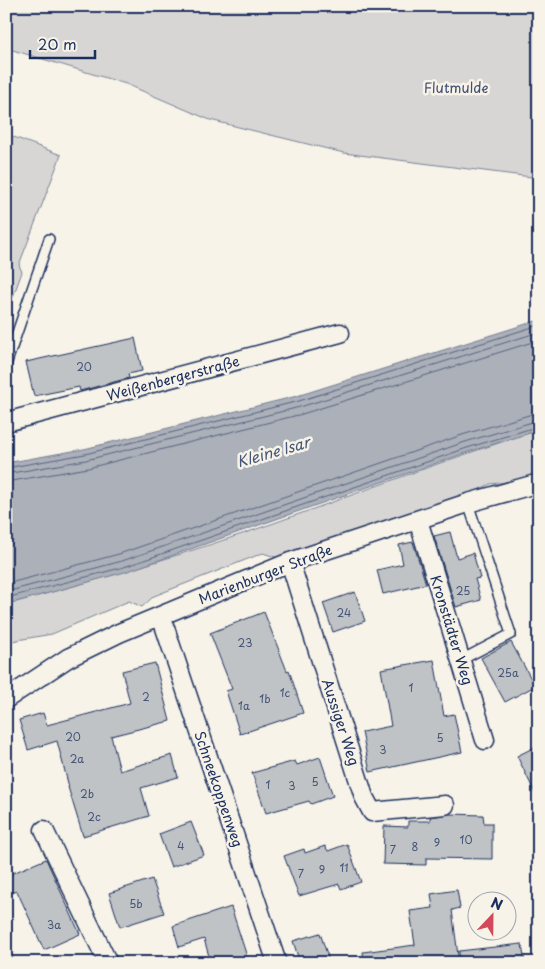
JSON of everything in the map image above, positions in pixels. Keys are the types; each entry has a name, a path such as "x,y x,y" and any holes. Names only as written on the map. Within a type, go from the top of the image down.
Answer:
{"street":[{"name":"Weißenbergerstraße","path":"6,422 340,333"},
{"name":"Marienburger Straße","path":"6,699 68,658 161,616 290,562 468,503 539,483"},
{"name":"Kronstädter Weg","path":"418,520 485,740"},
{"name":"Aussiger Weg","path":"290,562 364,797 372,812 445,805"},
{"name":"Schneekoppenweg","path":"161,616 277,963"},
{"path":"44,830 108,963"}],"lane":[{"path":"6,365 49,239"},
{"path":"461,660 512,634 468,503"}],"green space":[{"name":"Flutmulde","path":"6,6 539,6 539,178 344,153 210,120 126,84 6,48"},
{"path":"6,134 61,155 19,265 22,272 6,316"},
{"path":"539,430 539,478 490,484 418,520 290,562 263,553 154,596 142,607 129,601 52,634 6,642 6,603 81,584 210,545"}],"water":[{"name":"Kleine Isar","path":"539,320 539,430 468,452 125,572 16,602 6,603 6,463 84,449 297,396"}],"building":[{"path":"135,338 142,371 128,374 129,378 80,391 79,387 34,396 26,362"},
{"path":"450,532 457,558 473,553 480,578 475,579 481,600 456,607 434,536"},
{"path":"413,542 426,584 383,594 377,570 403,564 399,545"},
{"path":"355,592 365,621 333,632 323,603"},
{"path":"264,612 287,671 289,670 303,713 240,734 226,691 232,689 210,633"},
{"path":"511,642 535,686 505,702 481,658"},
{"path":"434,660 444,716 454,714 462,752 370,772 362,732 391,726 381,669"},
{"path":"155,663 170,721 111,736 120,771 172,755 178,777 141,788 149,816 83,836 68,787 57,741 28,750 19,720 43,713 47,725 130,703 122,671"},
{"path":"539,745 539,801 517,756"},
{"path":"320,757 333,796 311,804 309,801 266,813 252,773 295,761 297,765"},
{"path":"450,814 483,815 484,823 492,823 492,859 426,858 426,865 383,864 384,826 408,827 408,821 430,821 430,817"},
{"path":"191,822 204,855 171,867 159,834"},
{"path":"347,844 361,882 341,889 339,884 299,896 284,856 304,849 305,853 325,846 328,851"},
{"path":"46,859 80,934 44,950 17,891 6,894 6,876"},
{"path":"152,879 164,913 120,927 109,893"},
{"path":"457,890 460,908 452,910 459,963 364,963 363,952 415,945 410,911 433,908 431,894"},
{"path":"231,907 249,963 211,963 204,939 179,947 173,926"},
{"path":"320,933 330,963 300,963 293,941"},
{"path":"522,944 525,963 459,963 459,951"}]}
